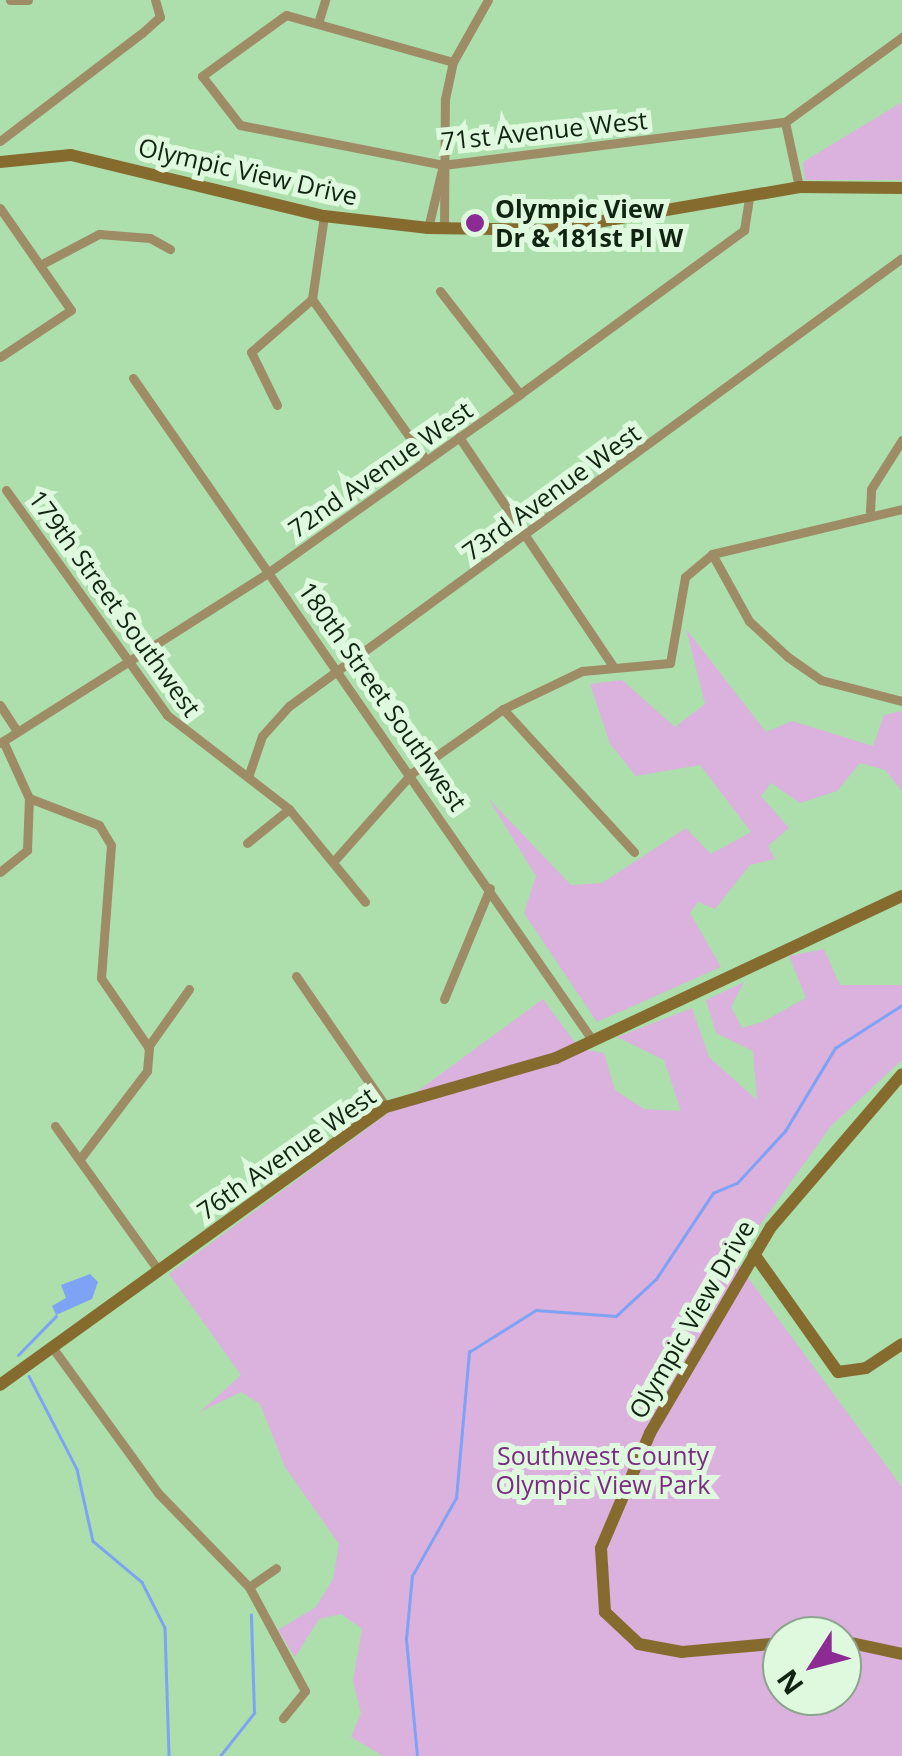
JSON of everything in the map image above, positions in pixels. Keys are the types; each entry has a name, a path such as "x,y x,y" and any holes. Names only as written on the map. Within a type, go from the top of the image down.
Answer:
{"main road":[{"name":"Olympic View Drive","path":"0,162 70,155 324,216 444,229 551,230 799,188 902,188"},
{"name":"76th Avenue West","path":"0,1385 386,1107 594,1041 902,896"},
{"name":"Olympic View Drive","path":"762,1644 647,1648 609,1620 598,1582 604,1537 638,1456 754,1254 836,1142 902,1074"},
{"path":"754,1254 840,1373 899,1351"},
{"path":"862,1645 902,1654"}],"street":[{"path":"10,0 28,0"},
{"path":"0,141 160,17 154,0"},
{"path":"326,0 319,20 453,62"},
{"path":"444,229 443,165 453,62 488,0"},
{"name":"71st Avenue West","path":"319,20 270,20 206,67 206,91 240,125 443,165 785,122 902,36"},
{"path":"785,122 799,188"},
{"path":"428,228 443,165"},
{"name":"72nd Avenue West","path":"1,742 126,658 269,572 520,394 744,230 750,198"},
{"path":"0,208 71,310 0,357"},
{"path":"277,404 252,352 312,298 324,216"},
{"path":"40,265 99,234 150,238 170,250"},
{"name":"73rd Avenue West","path":"248,777 274,718 902,258"},
{"path":"440,291 520,394"},
{"path":"312,298 426,460"},
{"name":"180th Street Southwest","path":"133,378 412,773 594,1041"},
{"path":"458,436 614,668"},
{"path":"870,511 871,490 902,440"},
{"name":"179th Street Southwest","path":"6,490 166,715 289,808 365,902"},
{"path":"333,862 412,773 503,709 582,671 670,663 685,577 712,554 870,511 902,509"},
{"path":"712,554 750,621 788,657 821,680 902,702"},
{"path":"0,705 17,730"},
{"path":"503,709 634,852"},
{"path":"0,872 27,850 28,798 1,742"},
{"path":"28,798 99,824 111,845 103,989 148,1047"},
{"path":"247,843 289,808"},
{"path":"444,1000 490,888"},
{"path":"296,976 386,1107"},
{"path":"80,1159 147,1070 148,1047 188,989"},
{"path":"55,1126 159,1271"},
{"path":"52,1347 158,1493 249,1588 305,1691 283,1718"},
{"path":"249,1588 276,1568"}],"green space":[{"path":"902,102 902,180 805,180 803,162"},
{"path":"686,629 766,732 792,721 873,746 884,715 902,711 902,791 885,770 860,763 837,791 800,803 771,783 761,796 789,828 768,846 775,859 750,865 715,909 698,902 690,913 721,967 597,1022 524,913 536,876 488,798 571,885 602,883 686,828 711,854 751,832 700,765 636,776 610,744 590,684 622,680 675,727 705,704"},
{"name":"Southwest County Olympic View Park","path":"824,949 840,985 902,985 902,1060 831,1126 735,1260 902,1487 902,1756 383,1756 351,1737 361,1713 353,1681 362,1629 341,1614 319,1619 295,1657 278,1630 316,1607 333,1579 339,1544 285,1467 260,1404 241,1392 200,1412 241,1375 169,1274 543,999 580,1049 604,1053 615,1090 644,1109 681,1111 664,1060 617,1037 692,1008 709,1057 757,1100 753,1051 716,1033 706,1000 744,982 731,1007 742,1028 762,1022 806,998 789,956"}],"water":[{"path":"90,1274 98,1282 92,1299 56,1315 52,1306 66,1298 61,1285"}],"waterway":[{"path":"417,1756 406,1639 412,1576 456,1498 469,1352 536,1310 616,1316 656,1279 713,1193 737,1183 785,1131 835,1048 902,1005"},
{"path":"18,1355 56,1316"},
{"path":"29,1376 77,1469 93,1541 142,1582 165,1628 169,1756"},
{"path":"220,1756 254,1713 251,1615"}],"place":[{"name":"Olympic View Dr & 181st Pl W","path":"475,223"}]}
